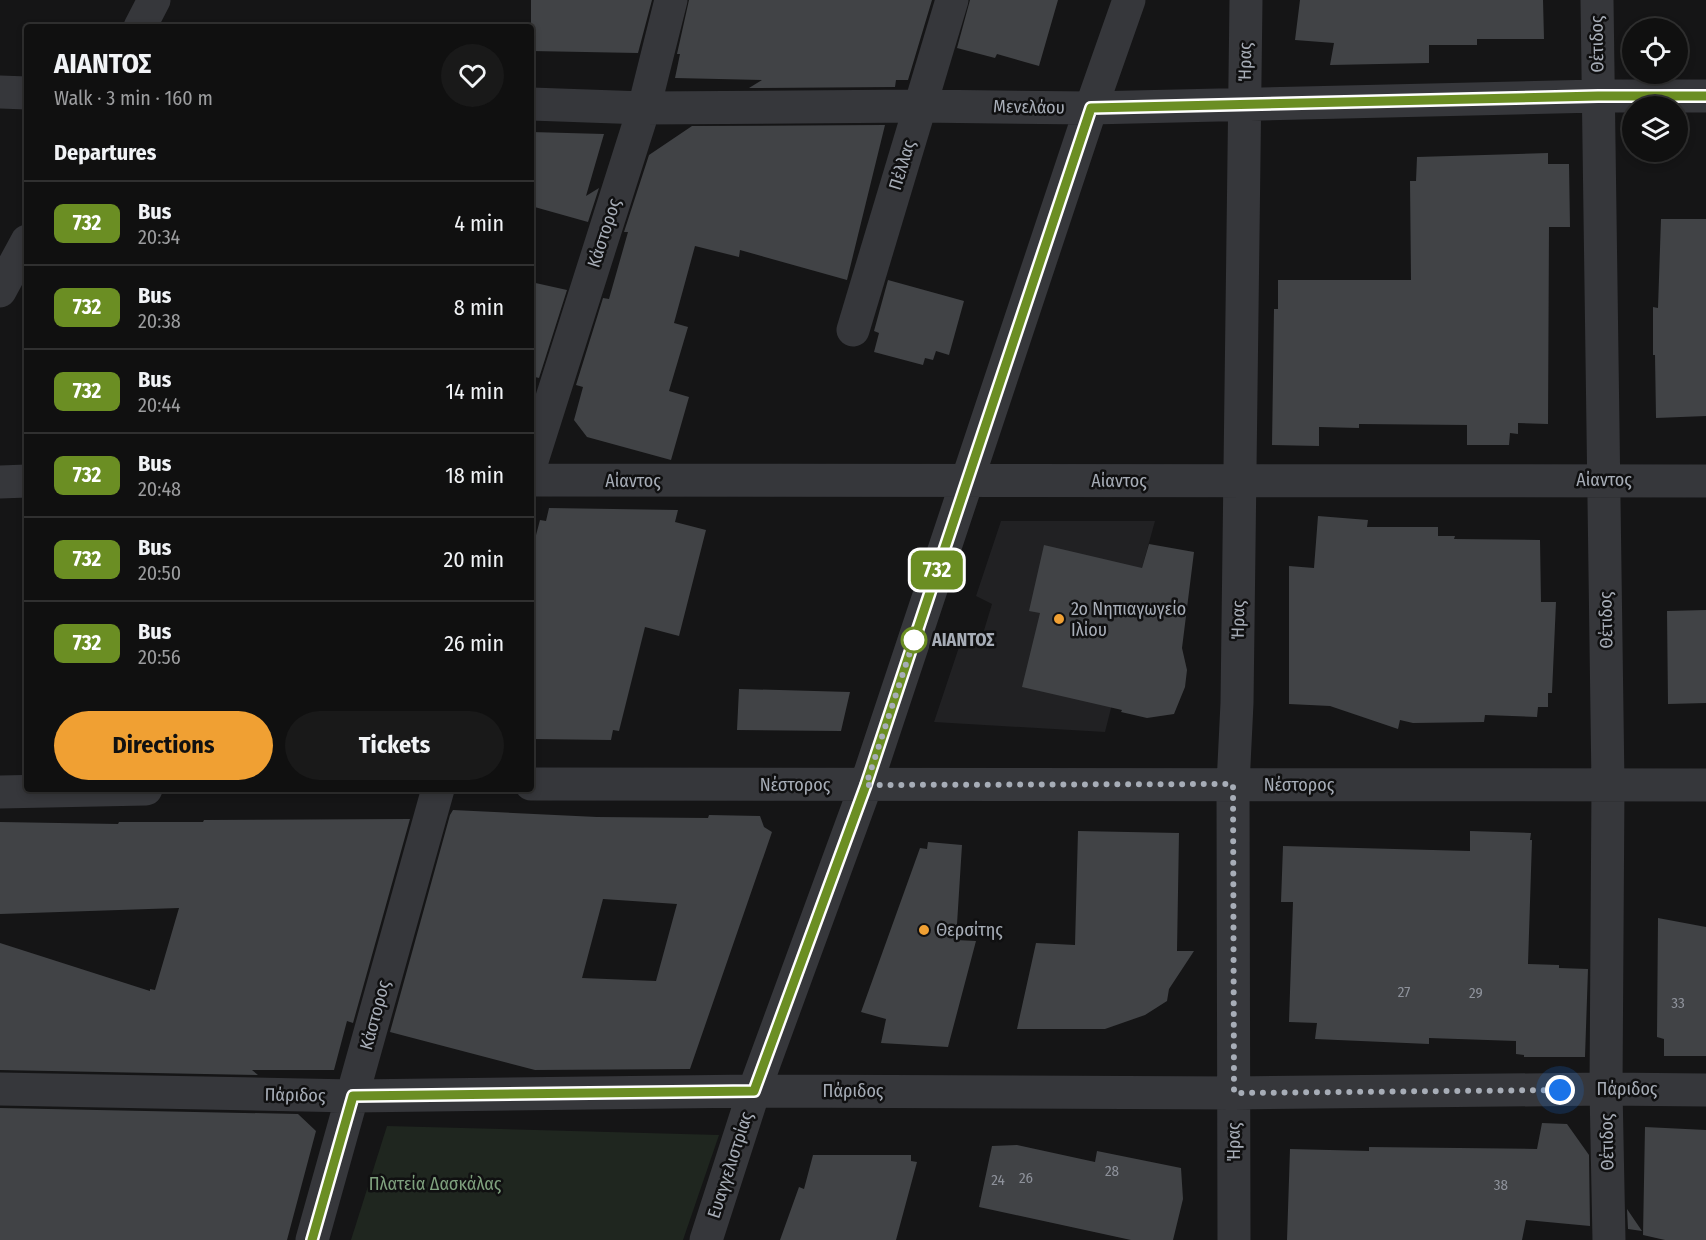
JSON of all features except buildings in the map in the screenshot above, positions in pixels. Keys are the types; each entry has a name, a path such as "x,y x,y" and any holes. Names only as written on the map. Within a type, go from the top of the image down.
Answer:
{"street":[{"path":"142,24 154,0"},
{"name":"Κάστορος","path":"534,455 644,108 671,0"},
{"name":"Πέλλας","path":"853,330 952,0"},
{"name":"Ευαγγελιστρίας","path":"706,1240 754,1091 866,785 1129,0"},
{"name":"Ήρας","path":"1234,1240 1233,784 1237,703 1246,0"},
{"name":"Θέτιδος","path":"1596,0 1608,784 1606,1089 1608,1240"},
{"path":"0,92 24,93"},
{"name":"Μενελάου","path":"534,104 644,108 919,106 1091,108 1598,96 1706,96"},
{"path":"0,291 24,247"},
{"name":"Αίαντος","path":"534,480 1706,481"},
{"path":"0,482 24,481"},
{"name":"Νέστορος","path":"534,784 1706,785"},
{"path":"0,792 24,792"},
{"name":"Κάστορος","path":"312,1240 437,792"},
{"name":"Πάριδος","path":"0,1089 353,1096 754,1091 1234,1093 1706,1090"}],"shaded area":[{"name":"2ο Νηπιαγωγείο Ιλίου","path":"1001,521 1155,521 1142,568 1129,637 1105,732 934,722 962,638 982,637 992,604 976,596"}],"green space":[{"name":"Πλατεία Δασκάλας","path":"387,1126 719,1135 683,1240 351,1240"}],"bus line":[{"name":"732","path":"312,1240 353,1096 754,1091 866,785 1091,108 1598,96 1706,96"}],"place":[{"name":"2ο Νηπιαγωγείο Ιλίου","path":"1059,619"},
{"name":"ΑΙΑΝΤΟΣ","path":"914,640"},
{"name":"Θερσίτης","path":"924,930"}],"route":[{"path":"914,640 915,637 866,785 1233,784 1234,1093 1560,1090"}]}
